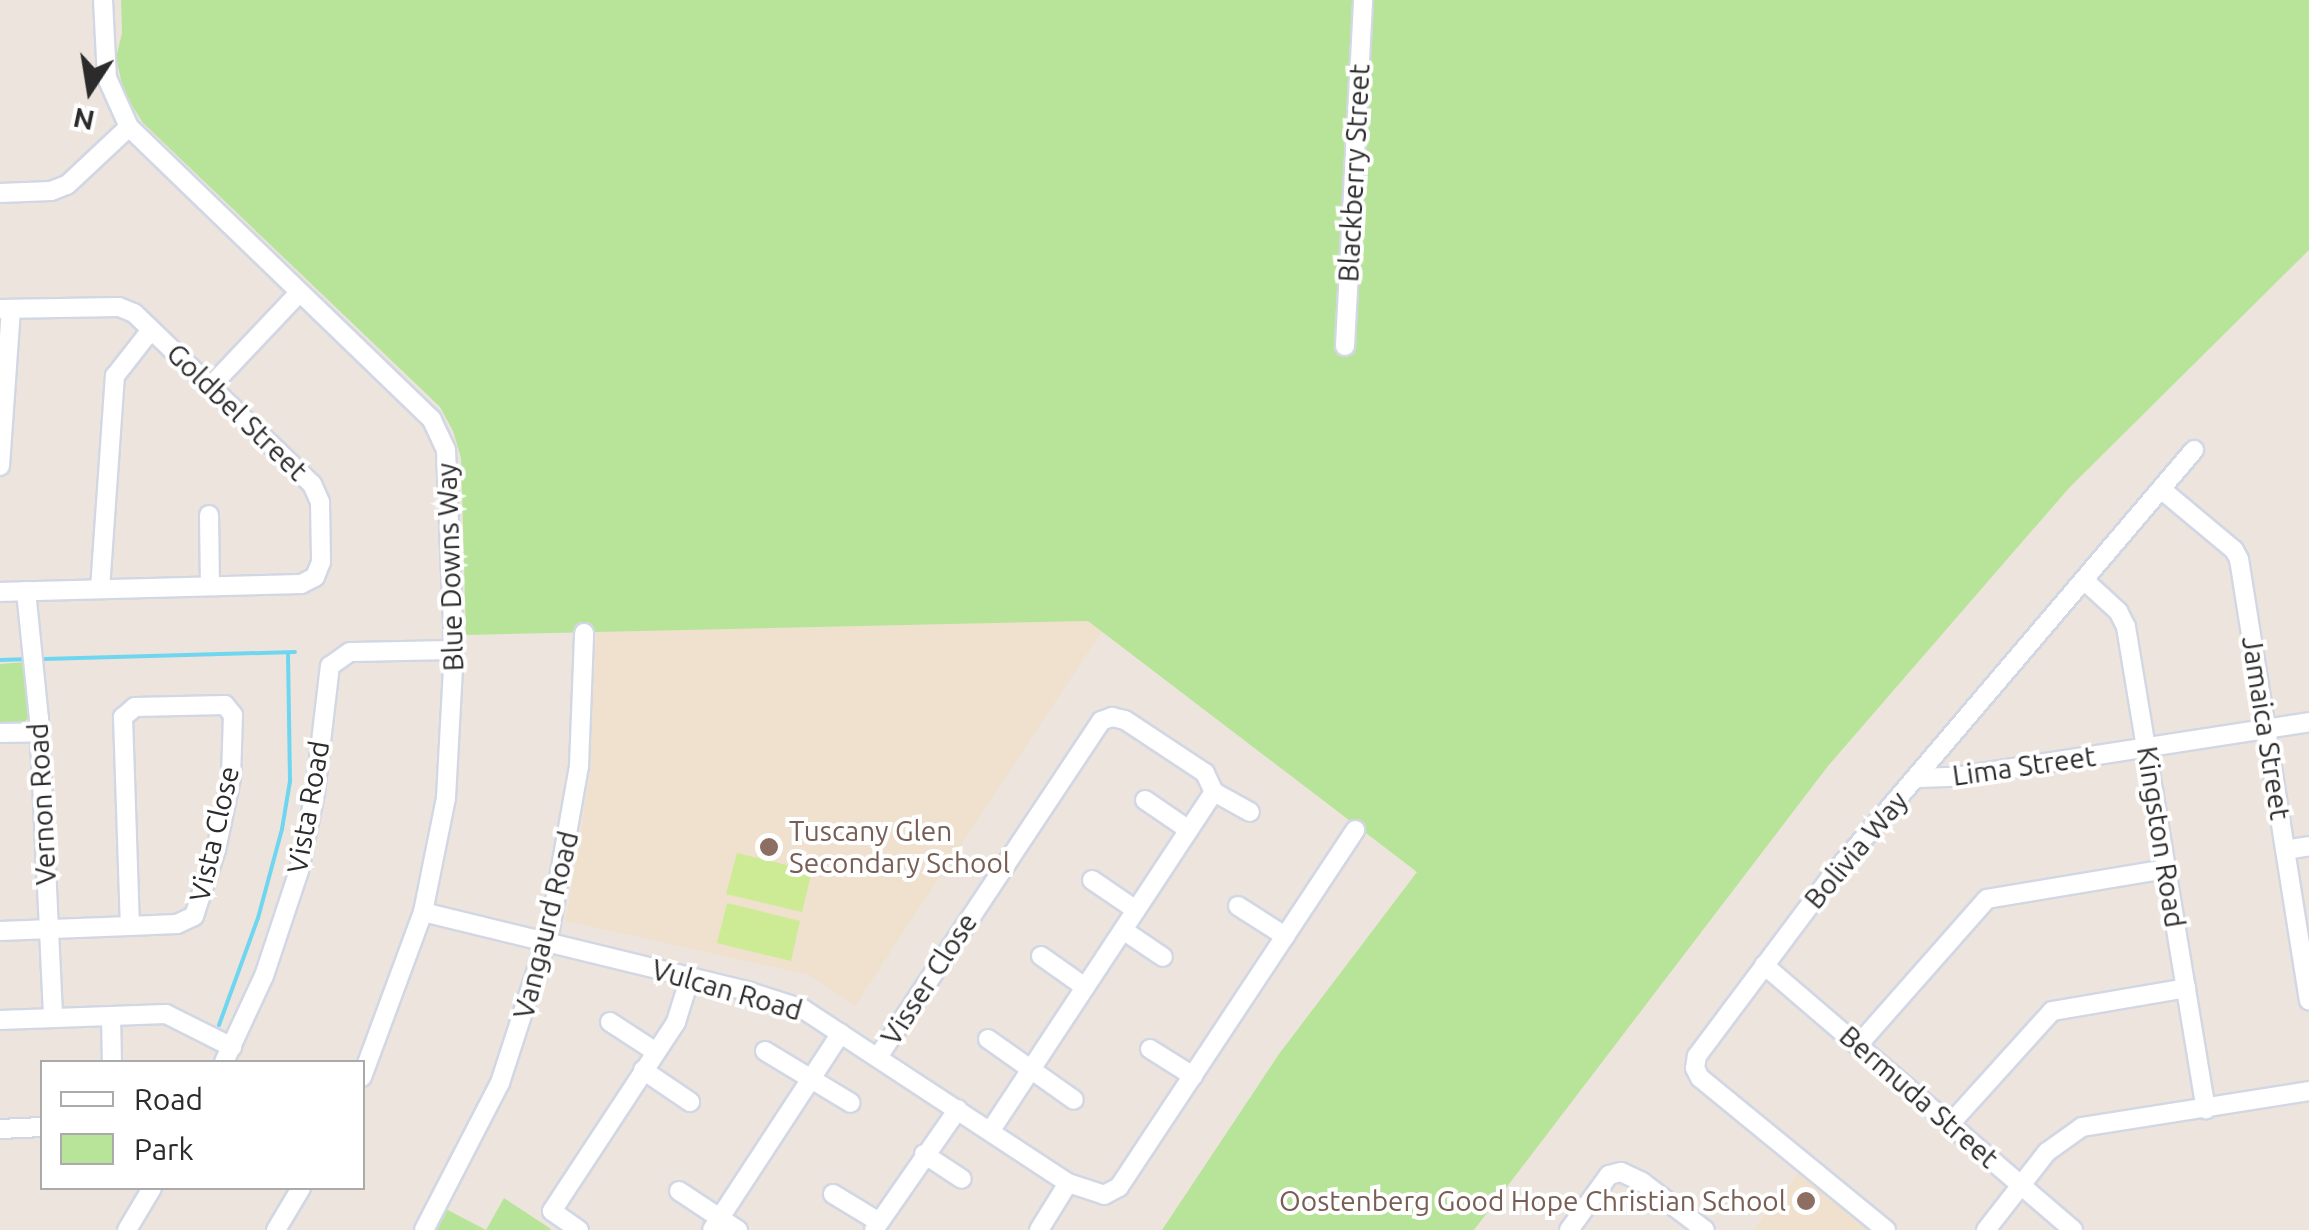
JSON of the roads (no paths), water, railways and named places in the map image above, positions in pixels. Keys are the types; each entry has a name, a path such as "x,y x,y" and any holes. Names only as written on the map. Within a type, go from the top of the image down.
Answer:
{"street":[{"name":"Blue Downs Way","path":"103,0 107,78 129,126 432,420 446,450 454,650 454,717 446,798 423,912 365,1068"},
{"name":"Blackberry Street","path":"1345,346 1363,0"},
{"path":"0,193 51,191 67,185 129,126"},
{"path":"211,386 300,292"},
{"name":"Goldbel Street","path":"0,592 306,583 318,573 321,562 316,489 130,310 119,306 6,309"},
{"path":"0,466 6,309"},
{"path":"100,589 115,376 152,330"},
{"name":"Bolivia Way","path":"1886,1230 1700,1078 1694,1068 1702,1047 1830,878 2194,450"},
{"name":"Jamaica Street","path":"2162,489 2237,554 2309,1000"},
{"path":"209,514 210,586"},
{"name":"Kingston Road","path":"2084,581 2118,610 2126,626 2206,1108"},
{"name":"Vernon Road","path":"26,591 39,732 53,1018"},
{"name":"Vangaurd Road","path":"424,1230 500,1083 546,942 579,766 584,634"},
{"name":"Vista Road","path":"228,1055 264,976 299,872 315,792 330,666 350,652 454,650"},
{"name":"Vista Close","path":"0,931 130,926 183,923 200,906 233,766 233,715 225,704 136,707 123,717 130,926"},
{"name":"Visser Close","path":"878,1057 1102,721 1120,718 1158,741 1205,772 1214,792 1250,812"},
{"name":"Lima Street","path":"1917,778 1955,777 2309,722"},
{"path":"0,733 39,732"},
{"path":"991,1130 1214,792"},
{"path":"1145,800 1188,830"},
{"path":"1150,1048 1192,1076 1354,830"},
{"path":"2285,850 2309,846"},
{"path":"1859,1044 1987,899 2166,868"},
{"path":"1092,880 1136,910"},
{"path":"1238,906 1285,936"},
{"name":"Vulcan Road","path":"423,912 783,1001 841,1032 1068,1183 1104,1195 1119,1187 1192,1076"},
{"path":"1123,930 1163,957"},
{"path":"1041,956 1085,986"},
{"name":"Bermuda Street","path":"1764,965 2073,1230"},
{"path":"579,1230 552,1211 680,1012 690,977"},
{"path":"1950,1124 2052,1012 2186,988"},
{"path":"0,1020 171,1015 228,1055"},
{"path":"111,1016 112,1060"},
{"path":"610,1022 656,1052"},
{"path":"716,1224 841,1032"},
{"path":"988,1038 1074,1100"},
{"path":"765,1050 851,1103"},
{"path":"643,1070 690,1102"},
{"path":"1986,1230 2047,1152 2082,1126 2309,1091"},
{"path":"833,1194 876,1226 958,1108"},
{"path":"0,1129 40,1127"},
{"path":"924,1154 962,1179"},
{"path":"1568,1230 1609,1174 1621,1172 1642,1182 1705,1230"},
{"path":"1038,1230 1068,1183"},
{"path":"128,1230 151,1190"},
{"path":"276,1230 300,1190"},
{"path":"679,1191 716,1224 738,1230"}],"waterway":[{"path":"44,659 295,652"},
{"path":"219,1025 258,918 282,829 290,781 288,653"},
{"path":"0,660 23,659"}],"place":[{"name":"Tuscany Glen Secondary School","path":"769,847"},
{"name":"Oostenberg Good Hope Christian School","path":"1806,1201"}]}
